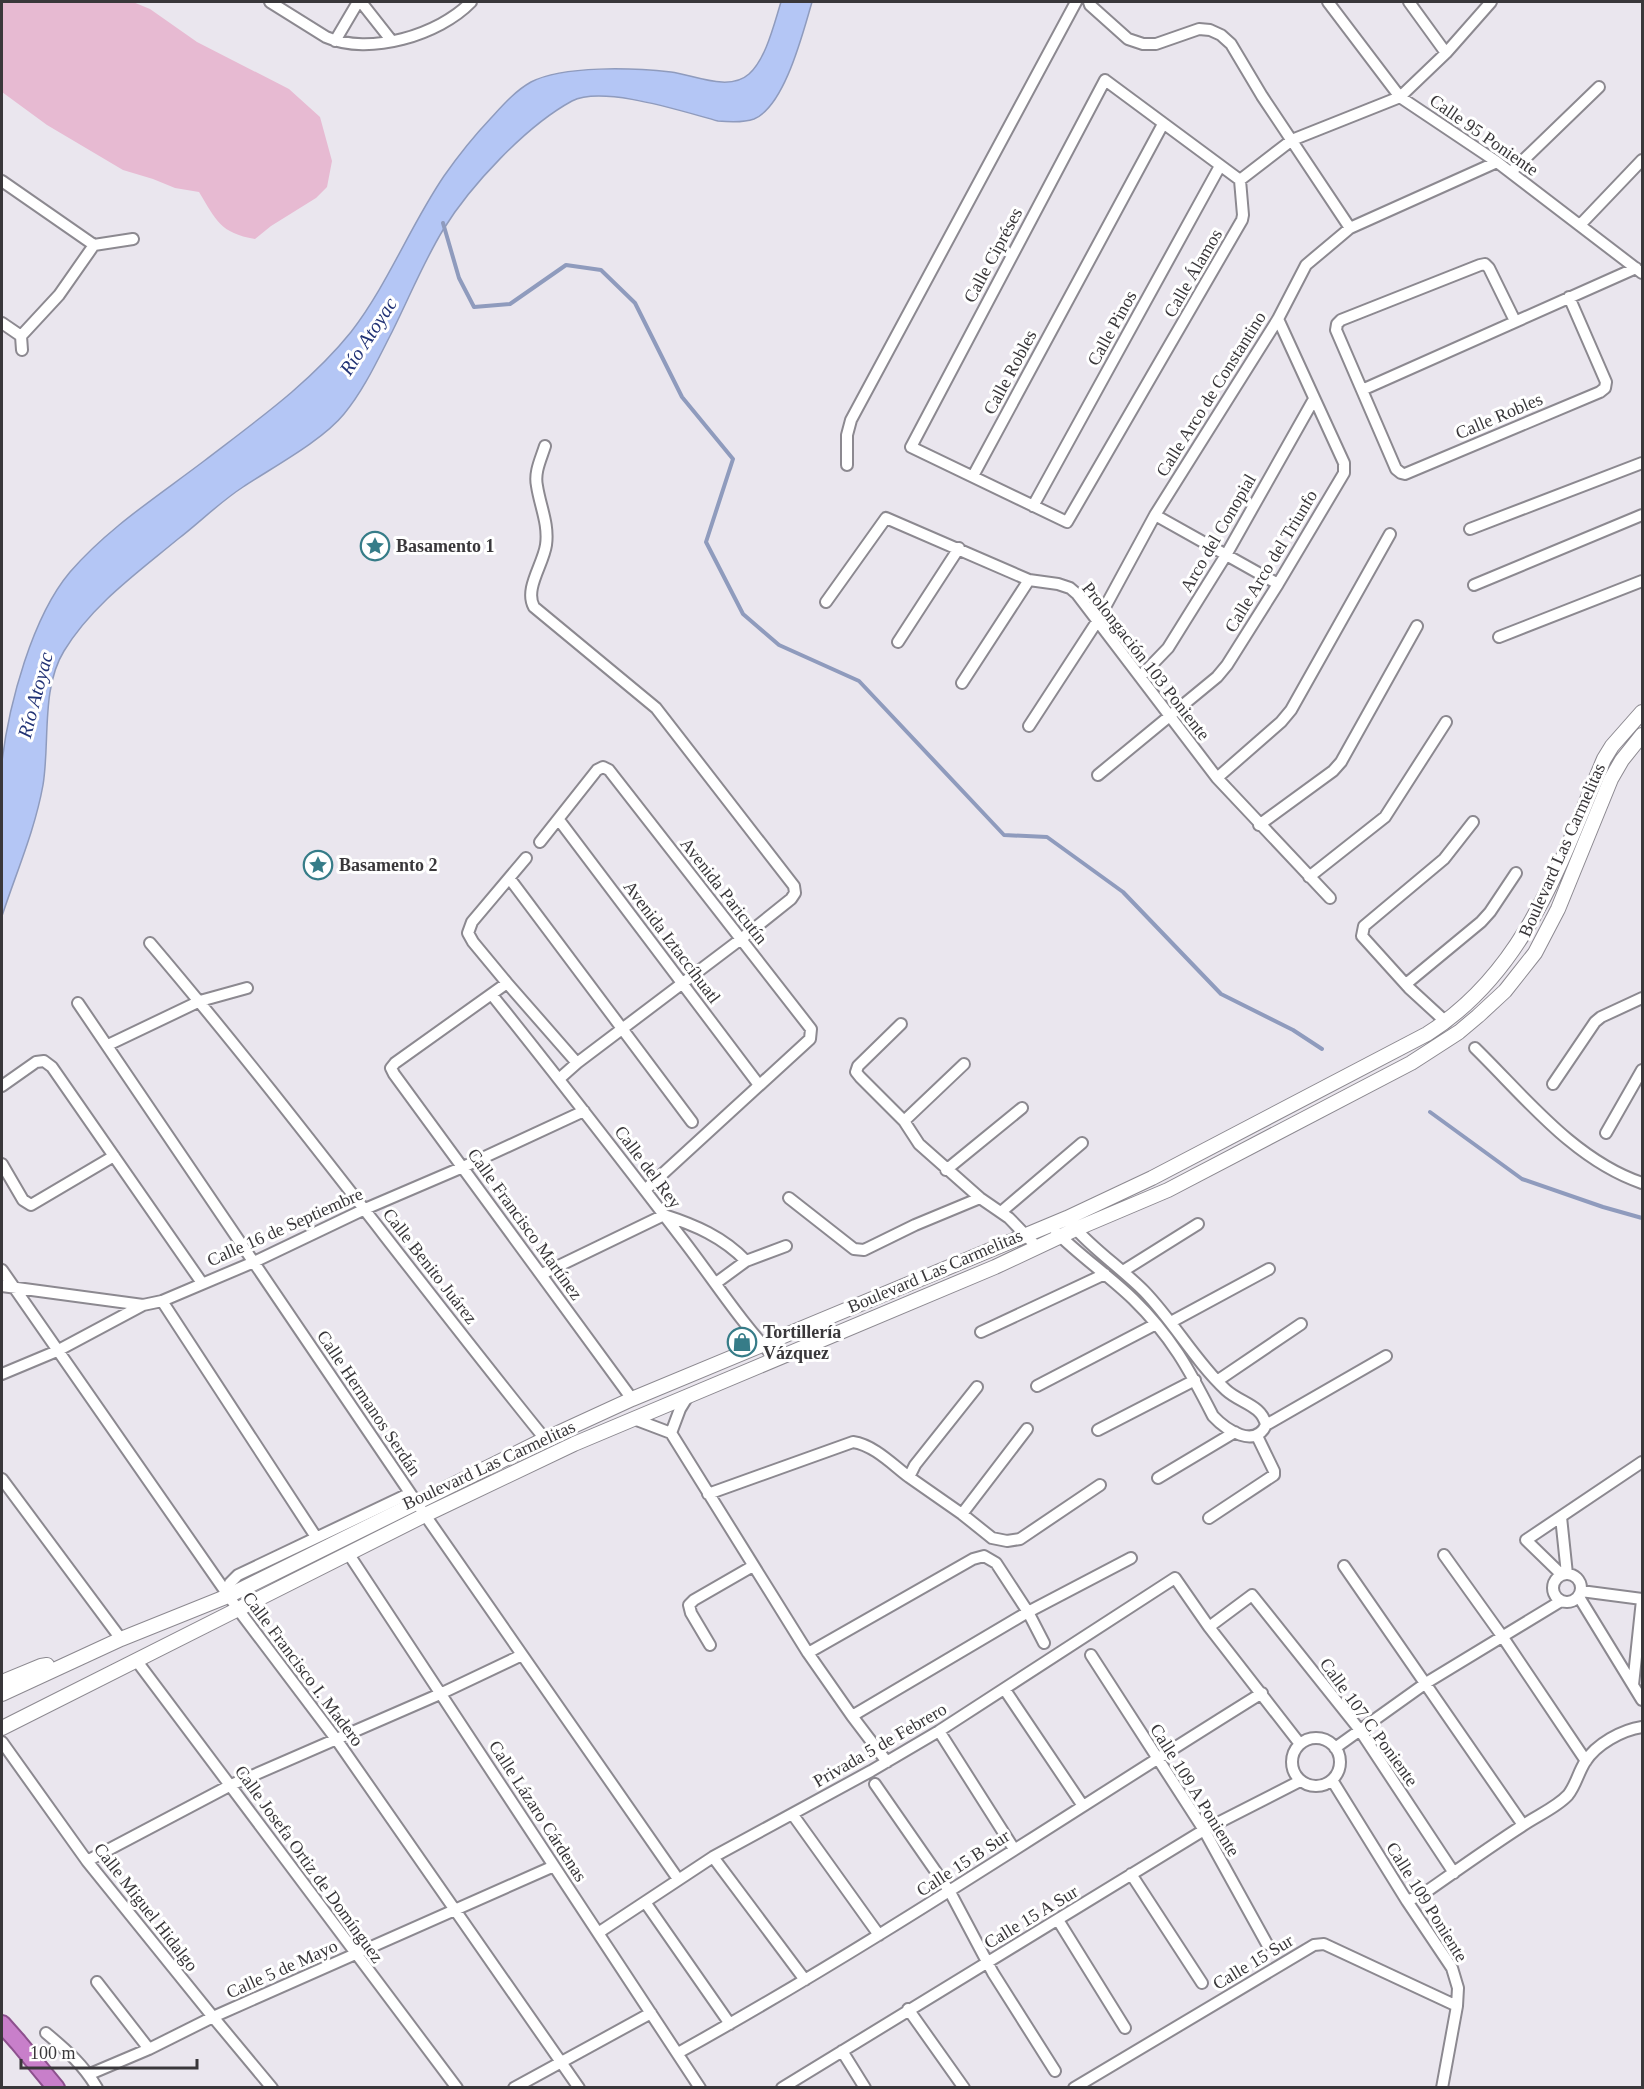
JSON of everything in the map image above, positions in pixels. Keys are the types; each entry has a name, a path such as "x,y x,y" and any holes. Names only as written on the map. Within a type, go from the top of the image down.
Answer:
{"highway":[{"path":"2,2017 18,2042"},
{"path":"2,2024 56,2088"}],"main road":[{"name":"Boulevard Las Carmelitas","path":"2,1728 237,1608 574,1444 1060,1236 1071,1223 1152,1178 1427,1034 1446,1022 1479,993 1523,938 1549,890 1604,759 1612,746 1642,712"},
{"name":"Boulevard Las Carmelitas","path":"2,1694 121,1639 228,1596 544,1439 632,1399 1026,1235 1050,1226 1071,1223 1168,1190 1400,1069 1459,1032 1516,978 1548,932 1611,779 1622,760 1642,735"},
{"path":"2,1682 41,1666 61,1666"}],"street":[{"path":"270,2 335,41 354,44 414,36 450,18 471,2"},
{"path":"335,41 360,2 391,40"},
{"path":"847,465 847,435 851,420 1076,2"},
{"path":"1089,2 1128,39 1143,44 1156,44 1199,30 1210,30 1221,35 1231,44 1262,96 1350,228"},
{"name":"Calle 95 Poniente","path":"1328,2 1400,97 1497,162 1639,271"},
{"path":"1409,2 1446,53"},
{"path":"1163,124 1240,180 1292,140 1400,97 1446,53 1491,2"},
{"name":"Calle Cipréses","path":"972,476 911,447 1106,80 1163,124"},
{"path":"1510,172 1599,87"},
{"name":"Calle Robles","path":"972,476 1163,124"},
{"path":"1580,225 1642,160"},
{"name":"Calle Arco de Constantino","path":"1029,726 1098,620 1155,515 1278,319 1306,265 1350,228 1497,162"},
{"name":"Calle Pinos","path":"1033,506 1220,166"},
{"path":"2,180 93,245 133,239"},
{"name":"Calle Álamos","path":"1033,506 1067,522 1242,220 1240,180"},
{"path":"22,350 21,336 59,294 93,245"},
{"path":"1515,321 1490,268 1485,264 1352,316 1337,324 1336,330 1362,390 1569,297 1639,271"},
{"name":"Calle Robles","path":"1362,390 1396,469 1405,474 1600,392 1605,388 1606,382 1569,297"},
{"name":"Calle Arco del Triunfo","path":"1098,775 1217,677 1227,665 1344,473 1345,468 1278,319"},
{"path":"2,323 21,336"},
{"name":"Arco del Conopial","path":"1140,677 1168,648 1226,555 1314,399"},
{"path":"545,446 536,473 536,485 546,522 547,540 545,556 530,593 530,600 534,607 656,708 794,886 795,892 791,898 741,939 577,1062 559,1079"},
{"path":"1470,529 1642,463"},
{"path":"972,476 1033,506"},
{"path":"1155,515 1278,584"},
{"path":"1474,585 1642,515"},
{"name":"Prolongación 103 Poniente","path":"826,602 886,518 1029,580 1070,588 1098,620 1217,778 1330,898"},
{"path":"1217,778 1281,722 1291,710 1390,534"},
{"path":"898,642 959,549"},
{"path":"962,682 1029,580"},
{"path":"1499,637 1642,581"},
{"path":"1259,825 1333,771 1341,762 1417,626"},
{"path":"1310,877 1385,817 1446,722"},
{"name":"Avenida Paricutín","path":"559,820 592,775 603,767 609,770 811,1029 810,1039 759,1085"},
{"path":"540,842 559,820"},
{"name":"Avenida Iztaccíhuatl","path":"559,820 759,1085"},
{"path":"1446,1022 1406,984 1362,936 1364,926 1444,859 1473,822"},
{"path":"526,858 472,922 468,933 507,983 577,1062"},
{"path":"1406,984 1481,922 1516,873"},
{"path":"510,879 692,1122"},
{"name":"Calle Benito Juárez","path":"150,943 200,1001 544,1439"},
{"path":"492,995 507,983"},
{"path":"108,1045 200,1001 247,988"},
{"name":"Calle Francisco Martínez","path":"492,995 395,1063 392,1068 393,1074 632,1399"},
{"name":"Calle del Rey","path":"492,995 645,1190 753,1335 776,1359"},
{"path":"1553,1084 1595,1022 1642,998"},
{"name":"Calle Hermanos Serdán","path":"78,1003 425,1515 678,1879"},
{"path":"901,1024 858,1066 856,1072 904,1121 919,1144 946,1170 1016,1224 1037,1247"},
{"path":"1475,1048 1578,1149 1600,1164 1642,1183"},
{"path":"2,1086 36,1062 44,1061 52,1066 202,1283"},
{"path":"904,1121 964,1064"},
{"path":"1606,1133 1642,1070"},
{"path":"645,1190 759,1085"},
{"path":"946,1170 1022,1108"},
{"name":"Calle 16 de Septiembre","path":"2,1374 57,1351 143,1305 162,1301 254,1262 365,1209 584,1111"},
{"path":"1001,1212 1082,1143"},
{"path":"2,1164 23,1200 31,1205 114,1156"},
{"path":"789,1198 858,1251 980,1198"},
{"path":"542,1274 664,1215 692,1224 720,1239 746,1261"},
{"path":"1071,1223 1092,1245 1123,1271 1171,1322 1217,1381 1233,1396 1256,1409 1265,1419 1266,1425"},
{"path":"1123,1271 1198,1224"},
{"path":"1050,1226 1105,1274 1156,1324 1183,1358 1213,1416 1228,1429 1257,1436"},
{"path":"716,1283 746,1261 786,1246"},
{"path":"1171,1322 1269,1269"},
{"name":"Calle Francisco I. Madero","path":"2,1270 228,1596 336,1740 579,2088"},
{"path":"981,1332 1105,1274"},
{"path":"2,1286 143,1305"},
{"path":"162,1301 316,1537"},
{"path":"1037,1386 1156,1324"},
{"path":"1217,1381 1301,1324"},
{"path":"1257,1436 1266,1425 1386,1356"},
{"path":"1098,1431 1195,1380"},
{"path":"909,1477 915,1465 977,1387"},
{"path":"670,1433 688,1396"},
{"path":"634,1419 670,1433 808,1653 887,1762"},
{"path":"962,1514 1027,1429"},
{"path":"1158,1478 1235,1432"},
{"path":"1209,1518 1272,1478 1274,1471 1257,1436"},
{"path":"708,1494 853,1442 862,1443 992,1538 1007,1541 1020,1539 1100,1485"},
{"path":"1564,1574 1555,1580 1552,1588 1554,1596 1560,1602 1574,1602 1580,1594 1581,1586 1576,1577 1564,1574 1526,1540 1642,1462"},
{"path":"2,1479 121,1639"},
{"name":"Boulevard Las Carmelitas","path":"228,1596 230,1583 238,1575 404,1496 417,1502"},
{"path":"1561,1517 1564,1574"},
{"name":"Calle Lázaro Cárdenas","path":"348,1553 700,2088"},
{"path":"1444,1555 1586,1761"},
{"path":"808,1653 973,1559 984,1556 996,1563 1028,1612 1044,1643"},
{"path":"852,1716 1028,1612 1131,1558"},
{"path":"710,1645 689,1605 753,1566"},
{"path":"1344,1566 1523,1825"},
{"name":"Privada 5 de Febrero","path":"598,1933 713,1857 793,1815 939,1731 1175,1578 1209,1627"},
{"path":"1580,1594 1642,1599 1633,1685"},
{"path":"1580,1594 1642,1700"},
{"name":"Calle 107 C Poniente","path":"1209,1627 1252,1595 1359,1729 1454,1873"},
{"path":"1335,1748 1426,1683 1560,1602"},
{"path":"1209,1627 1300,1744"},
{"name":"Calle 109 A Poniente","path":"1091,1654 1204,1830 1267,1944"},
{"path":"87,1861 231,1785 441,1694 522,1655"},
{"name":"Calle Josefa Ortiz de Domínguez","path":"136,1660 456,2088"},
{"path":"1005,1689 1083,1806"},
{"name":"Calle 15 B Sur","path":"678,2053 805,1980 950,1892 1156,1758 1262,1693"},
{"path":"1407,1901 1423,1894 1567,1796 1586,1761 1610,1739 1642,1727"},
{"path":"939,1731 1014,1849"},
{"path":"1322,1739 1335,1748 1339,1768 1332,1780 1320,1786 1313,1786 1300,1780 1292,1766 1292,1758 1300,1744 1307,1740 1322,1739"},
{"name":"Calle Miguel Hidalgo","path":"2,1742 87,1861 272,2088"},
{"name":"Calle 15 A Sur","path":"782,2088 1204,1830 1300,1780"},
{"name":"Calle 109 Poniente","path":"1332,1780 1407,1901 1452,1968 1458,1988 1457,2006 1442,2088"},
{"path":"875,1784 950,1892 987,1962 1056,2071"},
{"path":"793,1815 879,1935"},
{"path":"713,1857 805,1980"},
{"name":"Calle 5 de Mayo","path":"90,2074 554,1866"},
{"path":"1131,1874 1202,1983"},
{"path":"645,1902 730,2024"},
{"path":"1058,1920 1125,2028"},
{"name":"Calle 15 Sur","path":"1074,2088 1314,1945 1324,1944 1457,2006"},
{"path":"97,1982 149,2049"},
{"path":"908,2009 964,2088"},
{"path":"514,2088 651,2013"},
{"path":"46,2033 75,2056 90,2074 97,2088"},
{"path":"842,2051 865,2088"}],"shaded area":[{"path":"2,2 133,2 150,9 197,42 289,89 320,117 332,161 327,187 316,198 271,226 255,239 226,229 215,218 199,192 175,188 123,170 47,125 2,92"}],"water":[{"name":"Río Atoyac","path":"781,2 812,2 798,49 784,84 765,111 754,119 736,122 718,121 665,106 623,98 586,97 572,101 554,112 518,141 484,176 443,230 370,374 344,414 310,444 226,499 131,577 75,634 64,651 52,682 40,802 2,916 1,773 5,738 24,662 44,612 70,572 100,541 263,416 335,351 364,314 444,176 478,132 520,90 531,82 545,77 580,70 600,69 671,72 722,82 741,79 755,68 760,60 769,41"}],"waterway":[{"path":"443,223 459,278 474,307 510,304 566,265 601,270 635,303 682,397 733,459 706,542 743,614 779,645 859,681 1004,835 1047,837 1123,892 1221,994 1293,1030 1322,1049"},
{"path":"1430,1112 1522,1179 1642,1218"}],"place":[{"name":"Basamento 1","path":"375,546"},
{"name":"Basamento 2","path":"318,865"},
{"name":"Tortillería Vázquez","path":"742,1342"}]}
